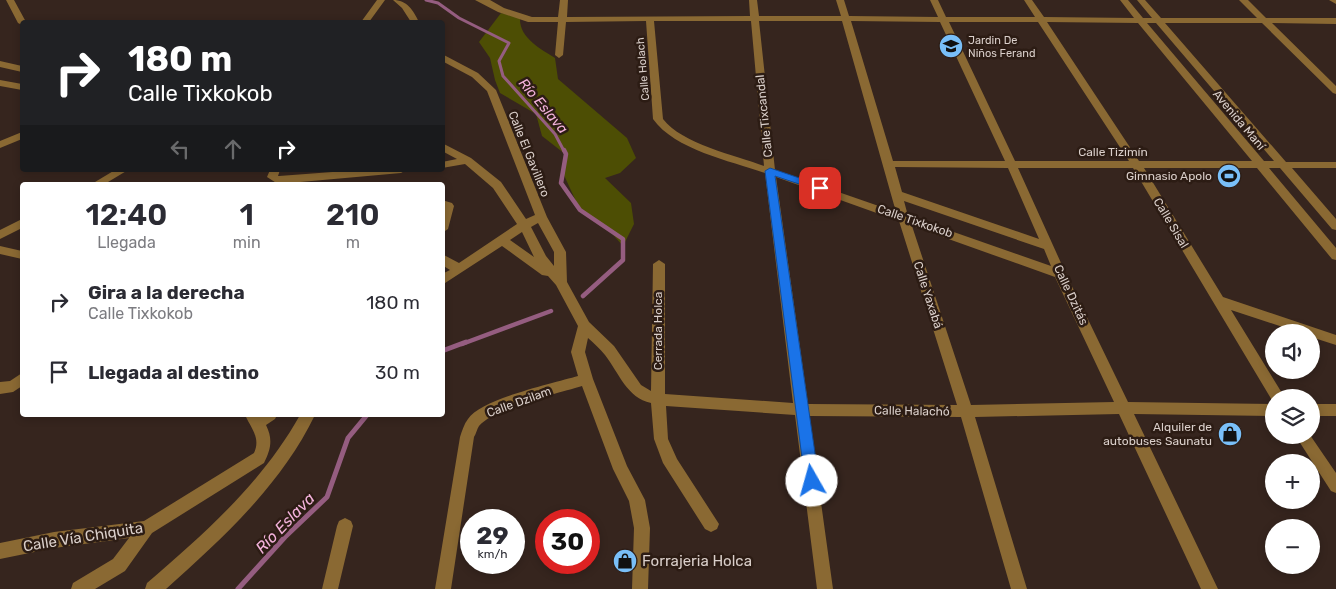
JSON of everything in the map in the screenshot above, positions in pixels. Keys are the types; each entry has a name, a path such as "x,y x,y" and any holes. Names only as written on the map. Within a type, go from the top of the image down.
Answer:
{"street":[{"path":"10,0 21,20"},
{"path":"366,20 381,0"},
{"path":"397,0 406,6 414,20"},
{"path":"479,0 486,1 501,10 531,20 563,21 650,18 1336,21"},
{"path":"559,55 564,0"},
{"name":"Calle Tixcandal","path":"753,0 770,171 803,410 825,589"},
{"name":"Calle Yaxabá","path":"840,0 889,164 896,194 966,411 1019,589"},
{"name":"Calle Dzitás","path":"934,0 1060,274 1126,408 1210,589"},
{"name":"Calle Sisal","path":"1028,0 1136,164 1272,389"},
{"name":"Avenida Maní","path":"1124,0 1336,256"},
{"name":"Avenida Maní","path":"1141,0 1336,226"},
{"path":"1242,0 1265,20 1336,91"},
{"name":"Calle Holach","path":"650,18 658,119"},
{"name":"Calle El Gavillero","path":"445,58 475,74 491,90 541,217 560,252 561,282"},
{"path":"0,64 20,69"},
{"path":"0,82 20,87"},
{"name":"Calle Tixkokob","path":"658,119 663,126 678,137 698,146 1060,274"},
{"path":"0,134 18,136"},
{"path":"0,145 18,136"},
{"path":"445,148 466,160 497,185 524,225 541,259 561,282"},
{"path":"445,164 466,160"},
{"name":"Calle Tizimín","path":"889,164 1336,165"},
{"path":"101,182 120,172"},
{"path":"274,173 278,180 376,172"},
{"path":"896,194 1048,246"},
{"path":"445,205 448,206 445,218"},
{"path":"445,279 524,225 541,217"},
{"path":"0,235 20,224"},
{"path":"502,240 561,282"},
{"path":"0,250 20,255"},
{"path":"445,260 460,269"},
{"name":"Cerrada Holca","path":"658,264 658,399 661,439 671,463 711,524"},
{"name":"Calle Halachó","path":"561,282 584,326 609,350 636,389 645,396 658,399 803,410 966,411 1126,408 1265,410"},
{"path":"1217,300 1336,340"},
{"path":"584,326 578,352 586,379 621,469 637,500 639,509 642,528 640,589"},
{"name":"Calle Dzilam","path":"443,589 467,437 474,422 486,413 503,405 586,379"},
{"path":"0,388 13,386 20,381"},
{"path":"1320,410 1336,410"},
{"path":"152,589 224,526 261,485 285,454 307,417"},
{"name":"Calle Vía Chiquita","path":"0,551 54,540 146,528 259,458 265,450 260,418"},
{"path":"1308,444 1336,486"},
{"path":"330,589 345,526"},
{"path":"79,589 119,565 146,528"}],"shaded area":[{"path":"501,13 520,18 523,31 527,37 555,58 558,79 627,138 636,158 620,173 605,178 631,203 634,224 623,246 608,229 580,210 563,173 565,154 542,136 536,114 500,93 490,58 479,42"}],"waterway":[{"name":"Río Eslava","path":"426,0 438,3 459,18 509,43 499,61 503,76 555,134 564,151"},
{"name":"Río Eslava","path":"564,150 566,154 561,183 580,210 623,239 623,260 583,296"},
{"name":"Río Eslava","path":"462,344 551,311"},
{"name":"Río Eslava","path":"445,350 466,342"},
{"name":"Río Eslava","path":"238,589 285,537 327,497 348,438 365,417"}],"place":[{"name":"Jardin De Niños Ferand","path":"951,46"},
{"name":"Gimnasio Apolo","path":"1229,176"},
{"name":"Alquiler de autobuses Saunatu","path":"1230,434"},
{"name":"Forrajeria Holca","path":"625,561"}],"route":[{"path":"812,481 770,171 820,188"}]}
